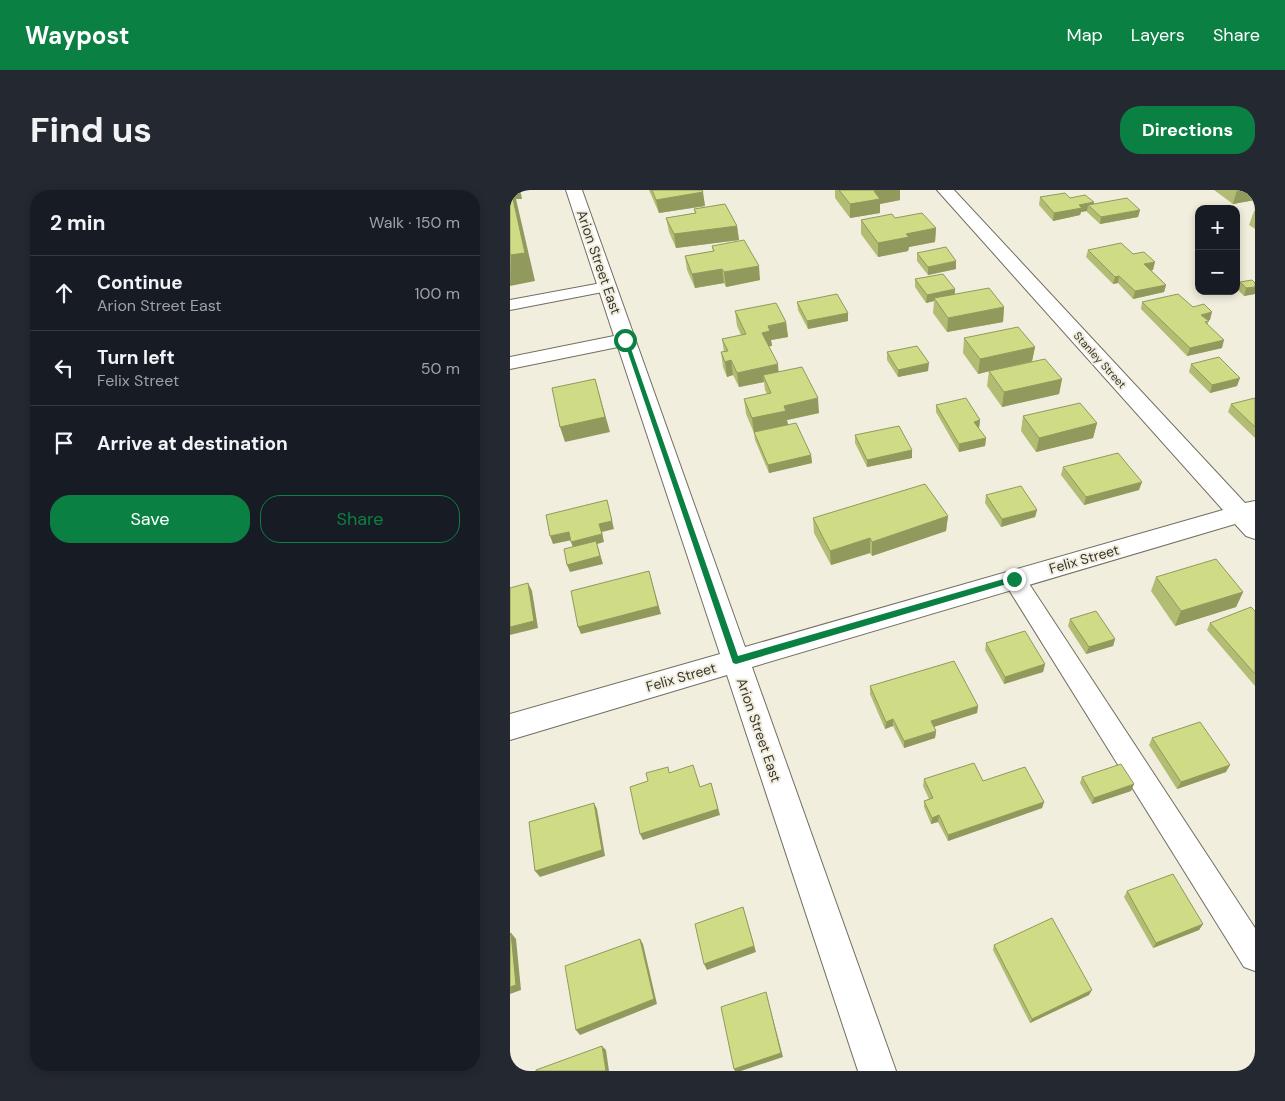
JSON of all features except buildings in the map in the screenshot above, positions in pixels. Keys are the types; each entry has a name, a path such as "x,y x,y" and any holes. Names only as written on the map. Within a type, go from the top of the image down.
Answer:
{"street":[{"name":"Arion Street East","path":"574,190 876,1071"},
{"name":"Stanley Street","path":"945,190 1250,517"},
{"path":"510,363 625,340"},
{"name":"Felix Street","path":"510,727 1014,579 1250,517"}],"lane":[{"path":"510,305 607,287"},
{"path":"1014,579 1255,956"}],"route":[{"path":"625,340 736,661 1014,579"}]}
